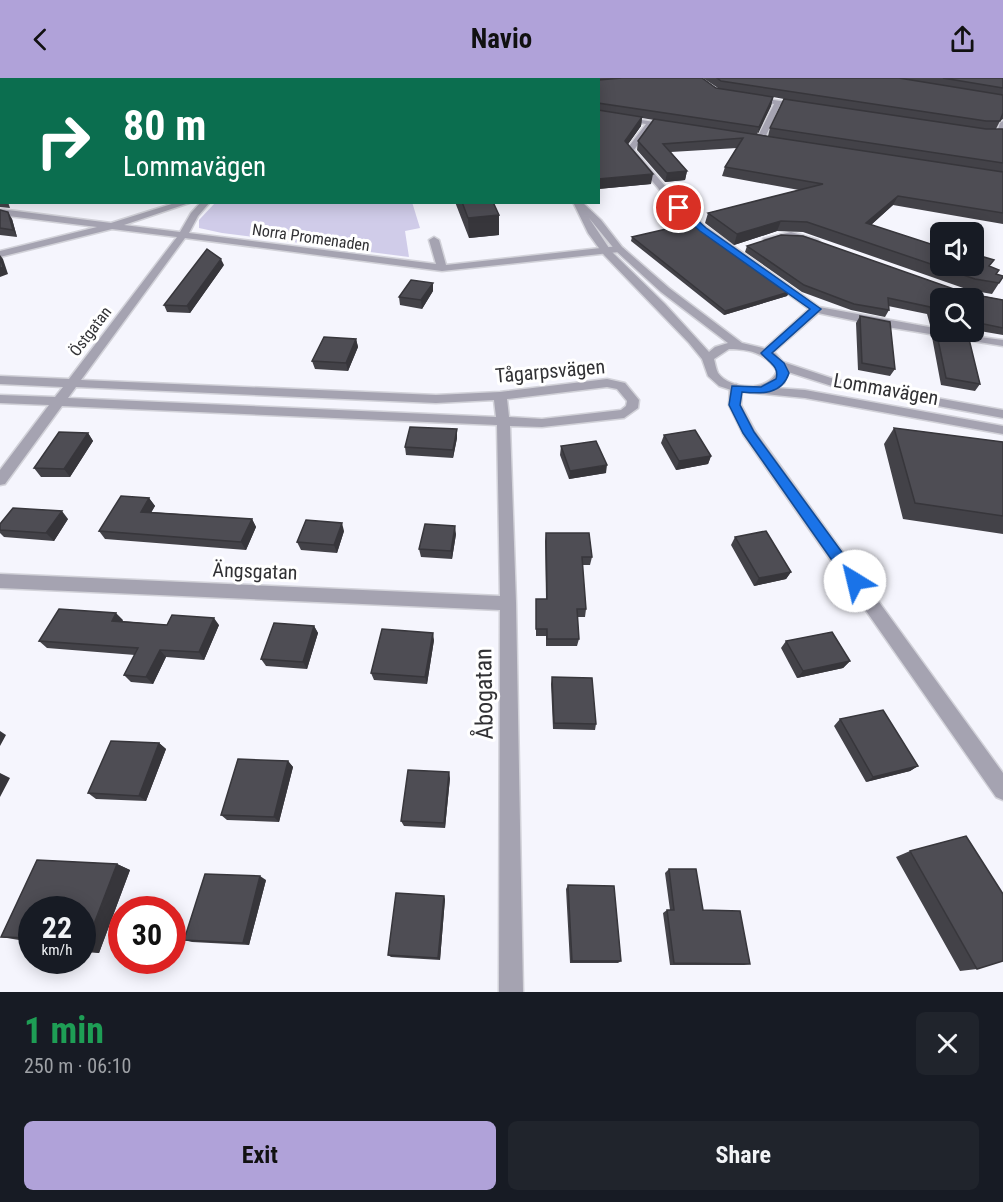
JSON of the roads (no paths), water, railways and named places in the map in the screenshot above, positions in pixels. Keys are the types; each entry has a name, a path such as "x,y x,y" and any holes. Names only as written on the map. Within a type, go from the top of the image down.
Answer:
{"street":[{"path":"748,98 812,108"},
{"path":"749,139 763,141 778,102"},
{"path":"600,115 678,128"},
{"path":"650,123 630,150 688,218 816,309 1003,343"},
{"path":"981,134 1002,133 1003,123"},
{"path":"0,254 112,226 182,204"},
{"name":"Östgatan","path":"0,480 204,204"},
{"name":"Lommavägen","path":"578,204 598,222 619,249 665,290 739,346 766,353 780,365 835,383 1003,414"},
{"name":"Lommavägen","path":"578,204 587,226 603,251 685,331 708,358 707,367 712,375 736,388 805,394 1003,430"},
{"name":"Norra Promenaden","path":"0,212 442,268 619,249"},
{"path":"756,243 791,235 827,247"},
{"path":"434,240 442,268"},
{"path":"734,250 745,247"},
{"path":"766,353 816,309"},
{"path":"708,358 719,349 739,346"},
{"path":"761,390 773,387 781,381 783,373 780,365"},
{"name":"Tågarpsvägen","path":"0,380 436,399 500,396 608,383 621,386 633,400 632,408 624,414 542,423 0,399"},
{"path":"736,388 735,405 749,433 1003,790"},
{"name":"Åbogatan","path":"500,396 503,422 508,603 511,992"},
{"name":"Ängsgatan","path":"0,581 508,603"}]}
